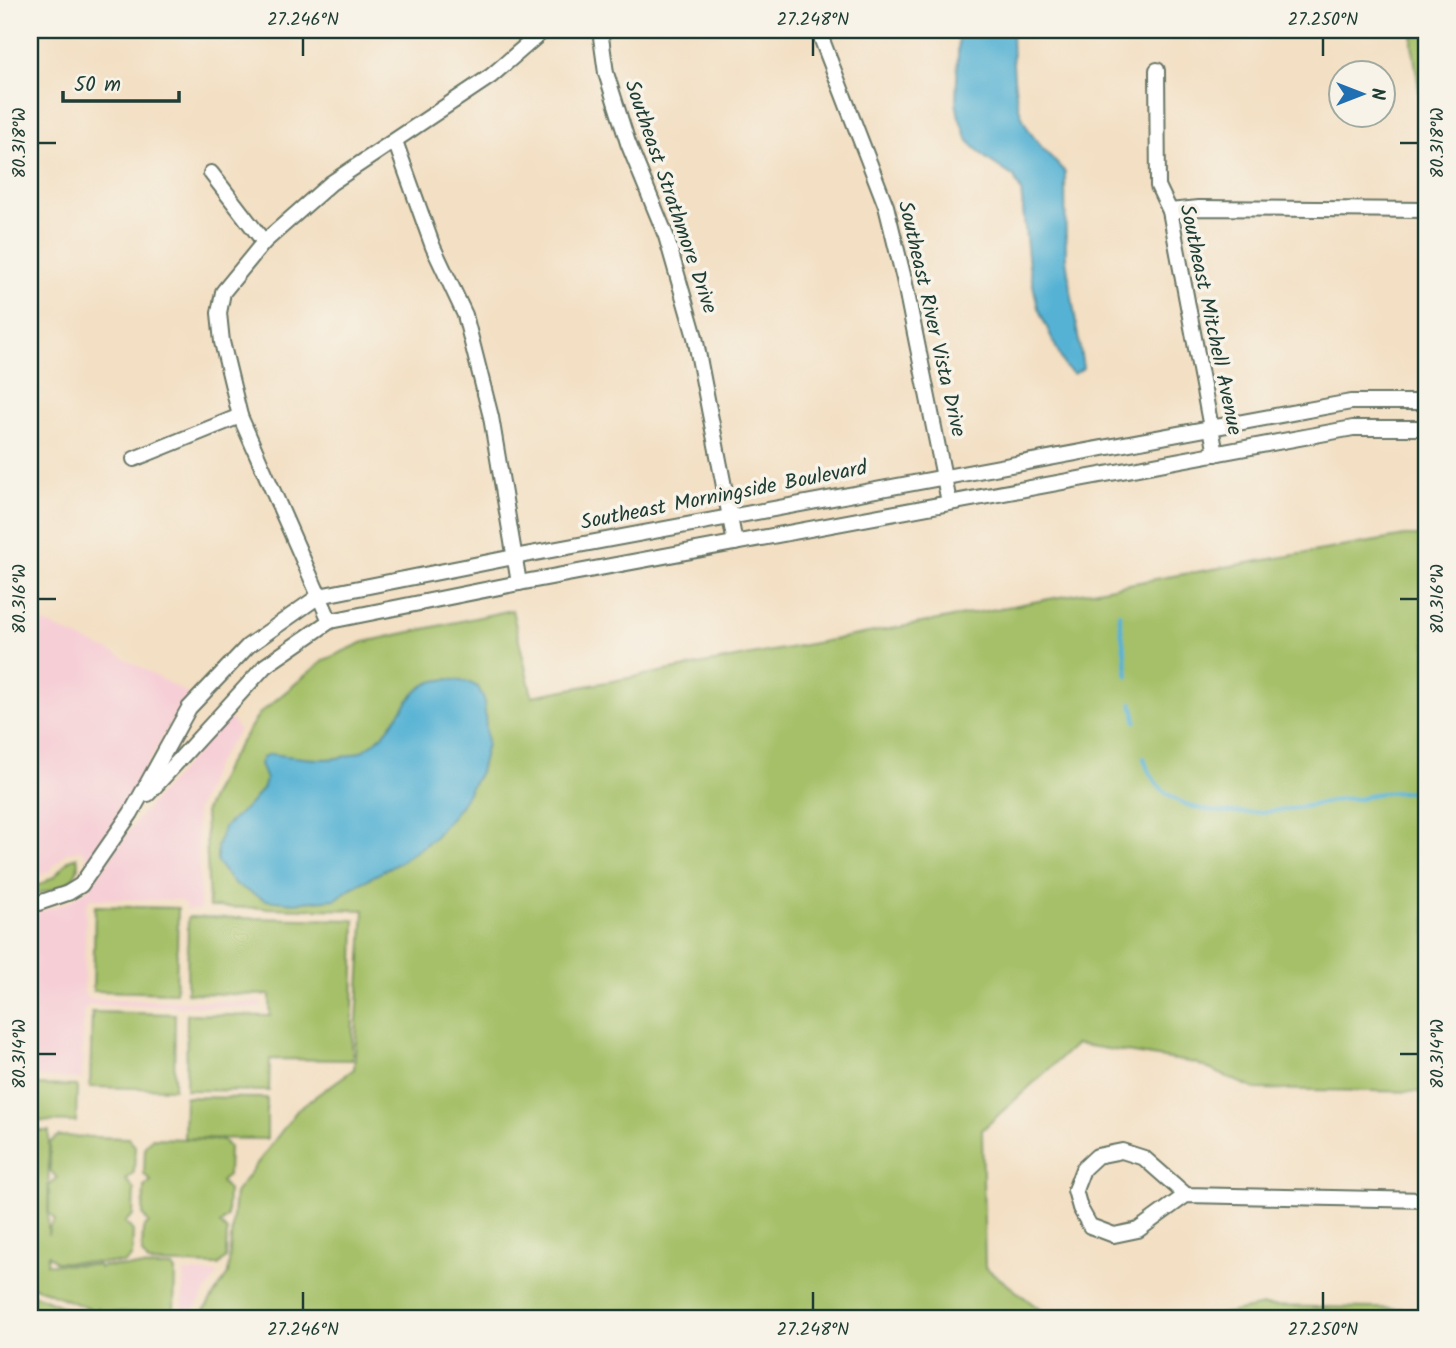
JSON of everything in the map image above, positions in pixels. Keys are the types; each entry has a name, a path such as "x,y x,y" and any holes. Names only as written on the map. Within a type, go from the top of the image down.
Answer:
{"street":[{"path":"330,621 240,415 222,342 219,313 223,292 264,242 331,183 491,76 544,30"},
{"name":"Southeast Strathmore Drive","path":"600,30 606,73 628,143 666,236 695,337 735,543"},
{"name":"Southeast River Vista Drive","path":"821,30 830,63 886,206 904,279 949,502"},
{"name":"Southeast Mitchell Avenue","path":"1157,70 1158,186 1170,211 1216,454"},
{"path":"395,141 433,247 465,315 491,417 519,583"},
{"path":"211,173 264,242"},
{"path":"1170,211 1199,208 1426,209"},
{"name":"Southeast Morningside Boulevard","path":"30,906 68,893 81,885 131,813 189,708 248,646 319,596 944,476 1350,402 1426,402"},
{"path":"134,459 240,415"},
{"name":"Southeast Morningside Boulevard","path":"131,813 265,666 330,621 519,583 1353,428 1426,428"},
{"path":"1186,1195 1144,1158 1122,1152 1097,1156 1083,1169 1075,1190 1080,1208 1090,1226 1114,1235 1138,1230 1186,1195 1426,1200"}],"shaded area":[{"path":"30,617 115,653 190,695 181,704 123,809 88,863 81,850 67,852 49,871 30,881"},
{"path":"229,717 239,730 216,764 196,811 201,910 187,910 185,904 178,900 90,899 86,906 84,991 85,996 92,999 262,1002 261,1008 89,1005 83,1012 82,1079 30,1077 30,1015 34,1006 34,994 30,965 30,915 71,901 88,889 138,818"},
{"path":"184,1272 218,1273 189,1318 177,1318 182,1313"}],"green space":[{"path":"1413,30 1426,30 1426,106 1421,101 1412,44"},
{"path":"1405,536 1426,536 1426,1092 1255,1089 1195,1063 1076,1044 982,1130 985,1267 1051,1318 199,1318 228,1274 235,1193 299,1108 354,1069 364,910 209,907 205,811 225,767 259,714 324,660 364,642 512,610 532,696 1161,578"},
{"path":"77,857 78,867 75,874 64,885 30,895 30,890 55,876 69,860"},
{"path":"95,906 178,908 176,993 93,991"},
{"path":"188,917 355,920 352,1060 270,1059 269,1091 186,1090 187,1014 270,1016 270,995 187,993"},
{"path":"92,1012 175,1014 174,1089 90,1087"},
{"path":"30,1085 77,1086 76,1122 30,1121"},
{"path":"185,1097 267,1098 267,1139 184,1138"},
{"path":"30,1131 49,1131 48,1235 55,1220 49,1213 49,1186 57,1178 50,1170 50,1143 58,1136 128,1138 135,1146 134,1172 126,1180 134,1189 133,1215 125,1222 133,1231 132,1256 125,1263 56,1262 48,1255 47,1264 98,1265 99,1268 172,1267 175,1271 174,1310 170,1314 101,1312 98,1308 97,1312 30,1285"},
{"path":"152,1138 223,1140 229,1147 228,1175 221,1182 228,1190 227,1217 220,1224 227,1231 226,1258 219,1265 149,1263 142,1254 143,1229 149,1223 143,1216 144,1187 151,1181 144,1174 145,1146"},
{"path":"30,1293 37,1296 89,1318 30,1318"},
{"path":"1263,1306 1426,1309 1426,1318 1202,1318"}],"water":[{"path":"959,30 1012,30 1015,84 1022,116 1035,139 1065,172 1066,259 1083,368 1074,374 1065,367 1038,308 1029,266 1021,191 1014,177 987,159 968,141 959,117 956,102"},
{"path":"448,679 468,682 478,687 484,699 487,744 480,772 460,806 433,839 399,863 351,888 336,899 294,903 265,900 234,884 217,862 217,847 224,827 250,804 264,786 266,780 260,764 263,757 270,754 324,759 357,753 381,737 422,687 434,681"}],"waterway":[{"path":"1119,614 1128,676"},
{"path":"1132,703 1136,721"},
{"path":"1144,758 1156,783 1176,799 1201,809 1230,813 1290,809 1343,799 1359,799 1374,794 1422,791"}]}
